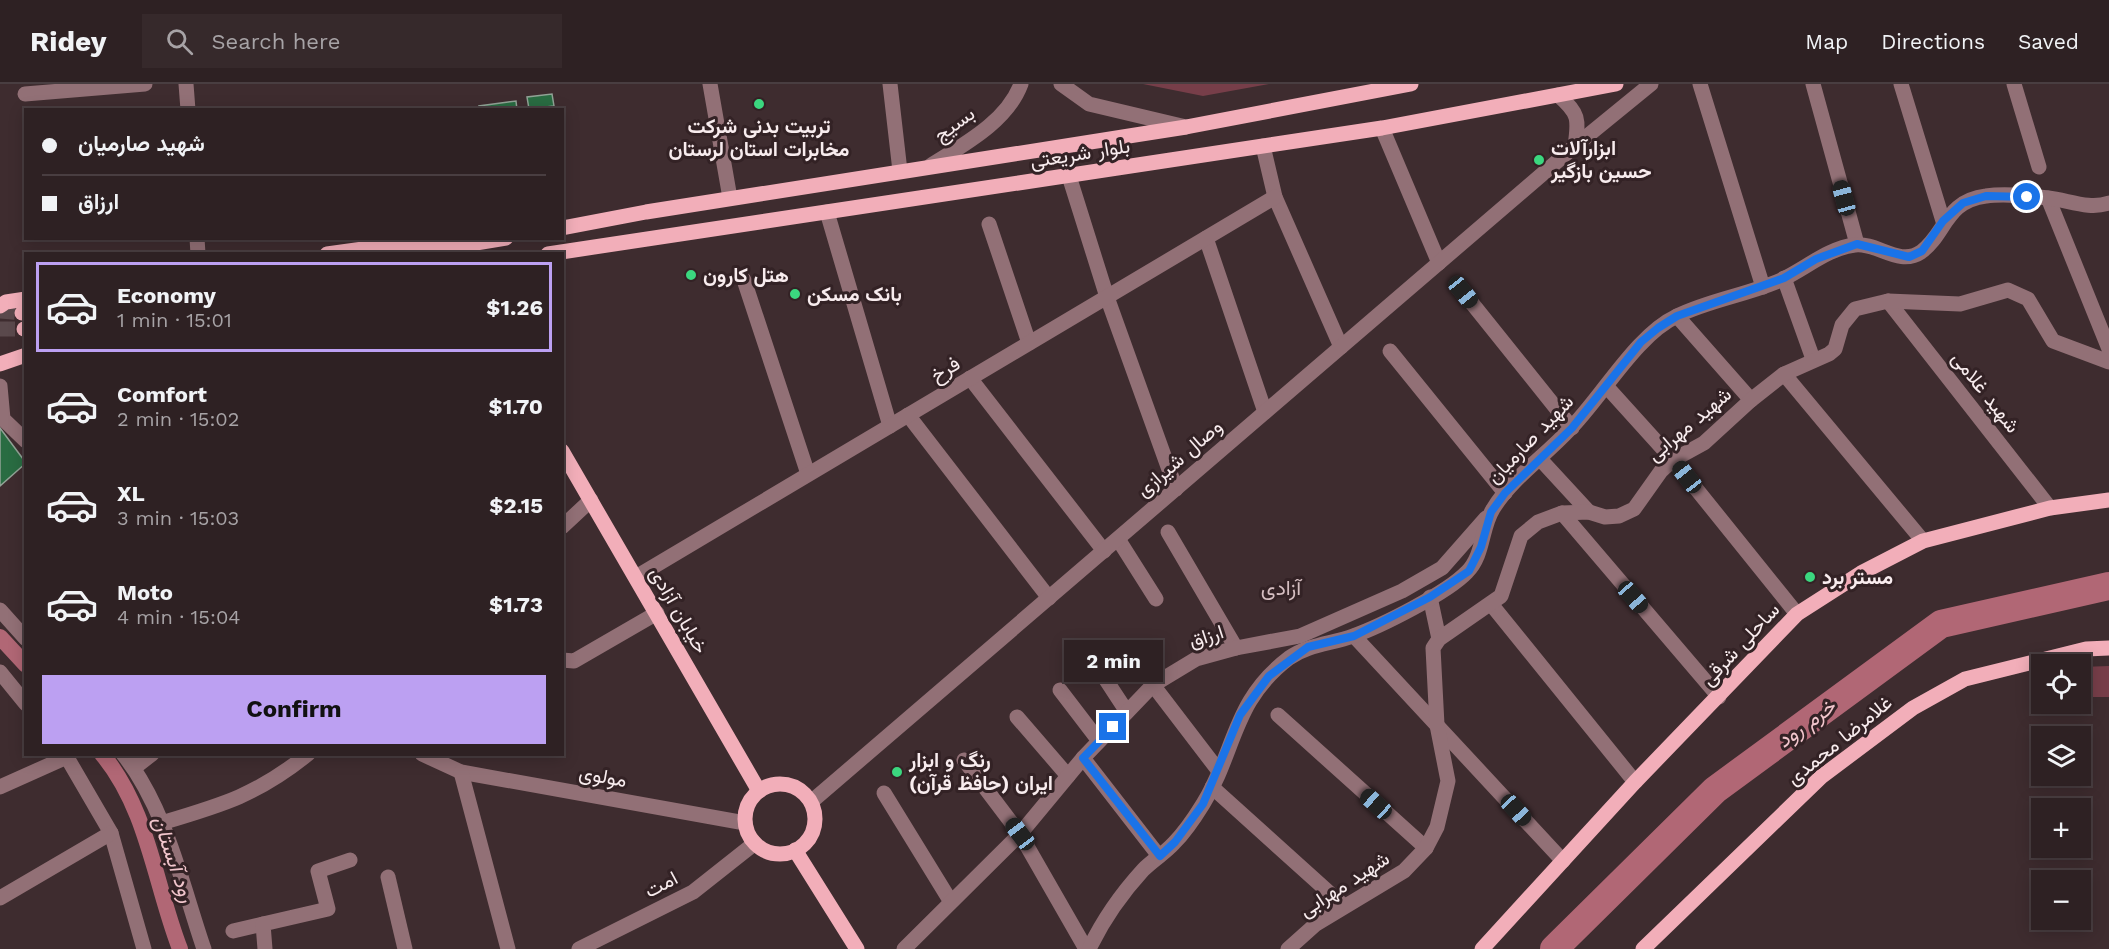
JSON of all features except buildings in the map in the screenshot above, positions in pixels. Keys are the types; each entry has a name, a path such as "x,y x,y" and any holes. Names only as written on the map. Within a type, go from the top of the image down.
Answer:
{"main road":[{"name":"بلوار شریعتی","path":"564,228 730,198 1186,127 1411,84"},
{"name":"بلوار شریعتی","path":"568,252 1382,128 1616,84"},
{"path":"423,252 496,240"},
{"path":"335,252 374,242 421,241 466,246"},
{"path":"2,303 24,309"},
{"path":"0,353 4,355 24,353"},
{"path":"0,364 24,354"},
{"name":"خیابان آزادی","path":"564,454 759,791"},
{"name":"ساحلی شرقی","path":"1482,949 1635,782 1797,614 1861,573 1923,541 2050,508 2109,500"},
{"name":"غلامرضا محمدی","path":"1643,949 1821,777 1913,708 1965,679 2086,649 2109,648"},
{"path":"782,783 794,786 811,802 815,824 805,844 795,850 774,853 755,843 745,823 751,799 759,791 770,785 782,783"},
{"path":"795,850 857,949"}],"street":[{"path":"25,94 145,84"},
{"path":"186,84 188,108"},
{"path":"710,84 730,198"},
{"path":"890,84 900,171"},
{"name":"بسیج","path":"930,166 992,123 1015,101 1021,84"},
{"path":"1061,84 1089,104 1186,127"},
{"name":"وصال شیرازی","path":"811,802 1575,146 1651,84"},
{"path":"1700,84 1763,287"},
{"path":"1814,84 1857,244 1909,257 1922,251 1943,221 1963,203 1986,196 2048,198 2081,204 2109,203"},
{"path":"1901,84 1943,221"},
{"path":"2014,84 2039,167"},
{"path":"1558,95 1573,108 1579,123 1575,146"},
{"path":"1382,128 1439,263"},
{"path":"1263,146 1275,197 1341,347"},
{"path":"1069,176 1107,297 1176,489"},
{"name":"فرخ","path":"636,577 1275,197"},
{"path":"2048,198 2109,349"},
{"path":"827,212 890,426"},
{"path":"989,224 1029,343"},
{"path":"1206,238 1265,412"},
{"name":"شهید صارمیان","path":"1088,949 1103,919 1145,868 1175,842 1212,787 1240,715 1269,676 1308,647 1354,636 1430,597 1469,571 1481,547 1491,512 1505,493 1572,428 1641,342 1677,316 1763,287 1784,278 1816,259 1857,244"},
{"path":"1784,278 1814,359"},
{"path":"744,280 808,474"},
{"name":"شهید مهرابی","path":"1288,949 1316,924 1404,871 1426,848 1437,827 1448,781 1437,725 1432,656 1439,639 1501,596 1521,536 1538,522 1562,513 1589,512 1605,517 1619,516 1634,509 1661,471 1673,460 1704,443 1751,400 1784,374 1829,354 1835,349 1842,325 1855,309 1888,301 1960,304 2008,290 2028,299 2046,334 2053,341 2109,363"},
{"path":"1463,292 1572,428"},
{"name":"شهید غلامی","path":"1888,301 2050,508"},
{"path":"1677,316 1751,400"},
{"path":"1390,351 1505,493"},
{"path":"1784,374 1923,541"},
{"path":"970,378 1104,550"},
{"path":"0,386 3,419 24,439"},
{"path":"1607,387 1673,460 1797,614"},
{"path":"908,415 1048,598"},
{"path":"1541,460 1589,512"},
{"path":"564,525 591,500"},
{"name":"ارزاق","path":"904,949 1020,834 1083,758 1153,685 1196,659 1236,648 1300,636 1402,591 1442,568 1491,512"},
{"path":"1562,513 1719,697"},
{"path":"1168,532 1236,648"},
{"path":"1118,539 1156,599"},
{"path":"1430,597 1439,639"},
{"path":"1491,604 1635,782"},
{"path":"0,610 24,637"},
{"path":"564,660 574,661 657,613"},
{"path":"1354,636 1563,861"},
{"path":"1091,657 1127,712"},
{"path":"2,677 24,702"},
{"path":"1153,685 1218,770"},
{"path":"1060,690 1099,741"},
{"path":"1278,715 1426,848"},
{"path":"1017,717 1068,776"},
{"path":"0,787 66,756 111,833 144,949"},
{"path":"125,756 134,768 161,823 204,949"},
{"path":"134,768 149,756"},
{"path":"161,823 220,806 259,789 305,756"},
{"name":"مولوی","path":"425,756 435,763 461,772 745,823"},
{"path":"1083,758 1160,856"},
{"path":"964,760 1020,834 1088,949"},
{"path":"461,772 508,949"},
{"path":"1212,787 1344,906"},
{"path":"884,793 951,902"},
{"path":"0,898 111,833"},
{"name":"امت","path":"579,949 693,892 755,843"},
{"path":"233,931 328,909 318,871 350,860"},
{"path":"388,877 405,949"},
{"path":"263,924 266,949"}],"shaded area":[{"path":"1143,84 1269,84 1203,96"},
{"path":"2109,666 2109,697 2091,697 2091,667"}],"waterway":[{"name":"خرم رود","path":"1554,949 1715,790 1941,624 2109,586"},
{"name":"رود آبستان","path":"0,637 24,663"},
{"name":"رود آبستان","path":"103,756 118,776 140,823 180,949"}],"tunnel":[{"path":"0,311 22,313"},
{"path":"0,329 24,329"}],"place":[{"name":"تربیت بدنی شرکت مخابرات استان لرستان","path":"759,104"},
{"name":"ابزارآلات حسین بازگیر","path":"1539,160"},
{"name":"هتل کارون","path":"691,275"},
{"name":"بانک مسکن","path":"795,294"},
{"name":"مستر برد","path":"1810,577"},
{"name":"رنگ و ابزار ایران (حافظ قرآن)","path":"897,772"}],"district":[{"name":"آزادی","path":"1281,587"}],"route":[{"path":"1113,727 1083,758 1160,856 1175,842 1203,804 1240,715 1269,676 1289,658 1308,647 1354,636 1430,597 1469,571 1481,547 1491,512 1505,493 1572,428 1641,342 1658,328 1677,316 1784,278 1816,259 1857,244 1881,252 1909,257 1922,251 1943,221 1963,203 1986,196 2027,197"}]}
